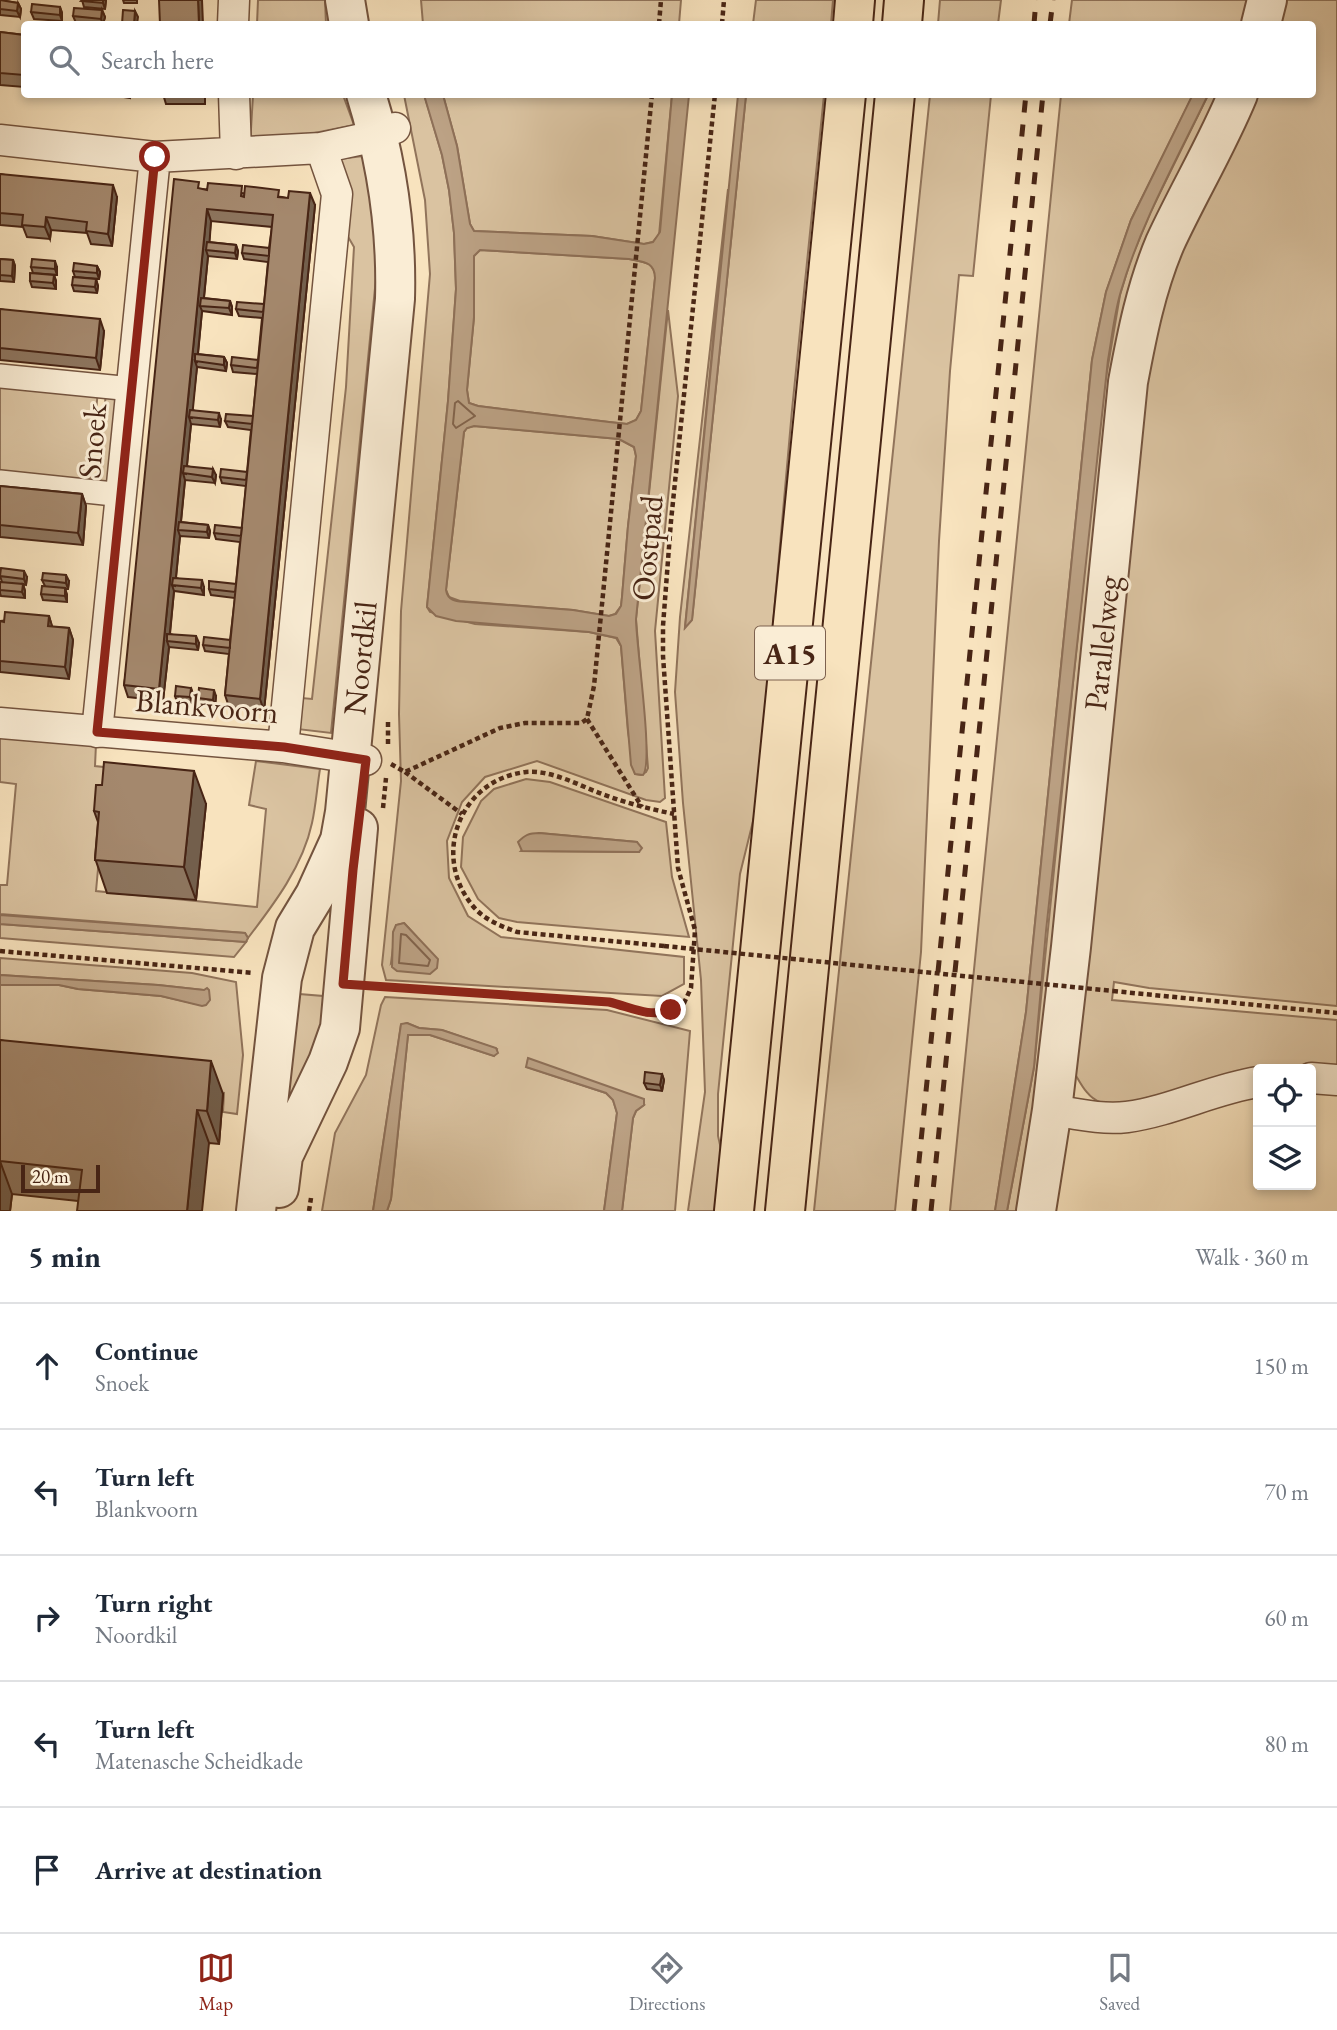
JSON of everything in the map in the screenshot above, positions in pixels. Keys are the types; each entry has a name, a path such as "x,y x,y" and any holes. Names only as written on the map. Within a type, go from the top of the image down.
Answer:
{"highway":[{"path":"853,21 855,0"},
{"path":"902,21 904,0"},
{"name":"A15","path":"734,1211 846,98"},
{"name":"A15","path":"785,1211 895,98"}],"street":[{"path":"233,21 234,0"},
{"path":"345,0 348,21"},
{"path":"365,0 368,21"},
{"path":"1262,21 1267,0"},
{"path":"234,98 236,154"},
{"name":"Noordkil","path":"277,1211 283,1156 328,1062 340,1028 353,870 368,760 396,263 386,119 369,98"},
{"name":"Parallelweg","path":"1036,1211 1052,1110 1071,947 1128,382 1138,325 1165,245 1236,98"},
{"path":"0,140 155,157 236,154 321,148 386,119"},
{"path":"284,747 337,194 321,148"},
{"name":"Snoek","path":"97,732 155,157"},
{"path":"0,376 132,389"},
{"path":"0,482 122,495"},
{"name":"Blankvoorn","path":"0,723 284,747 368,760"},
{"name":"Noordkil","path":"256,1211 282,978 295,928 315,895 340,840 368,760"},
{"path":"1316,1078 1337,1080"},
{"path":"1052,1110 1096,1117 1142,1115 1231,1086 1253,1083"}],"path":[{"path":"659,21 662,0"},
{"path":"722,21 724,0"},
{"path":"642,807 587,719 594,685 652,98"},
{"name":"Oostpad","path":"343,984 609,1002 646,1014 658,1015 684,1003 691,988 695,930 678,868 663,626 671,520 715,98"},
{"path":"405,772 500,728 525,723 581,723 587,719"},
{"path":"368,760 405,772 462,814"},
{"path":"674,814 642,807 547,773 525,772 492,783 474,796 462,814 453,842 453,865 461,889 472,906 495,924 517,932 1337,1013"},
{"path":"0,951 256,973 282,978"}],"shaded area":[{"path":"258,0 325,0 326,21 257,21"},
{"path":"421,0 681,0 679,21 423,21"},
{"path":"756,0 833,0 831,21 753,21"},
{"path":"940,0 1001,0 998,21 938,21"},
{"path":"1072,0 1258,0 1252,21 1069,21"},
{"path":"1282,0 1337,0 1337,1006 1149,988 1114,982 1112,1000 1337,1020 1337,1068 1316,1067 1316,1064 1253,1064 1253,1072 1180,1094 1133,1103 1100,1102 1085,1090 1075,1074 1129,485 1159,297 1248,98 1316,98 1316,21 1277,21"},
{"path":"253,98 344,98 354,125 250,146"},
{"path":"405,98 425,98 442,155 454,233 456,289 448,401 427,607 430,612 475,624 589,632 616,638 621,646 628,732 635,774 641,775 648,768 636,619 668,310 678,396 655,631 665,798 660,802 646,800 537,761 485,777 462,802 447,841 449,878 468,916 501,937 684,957 684,984 662,996 386,980 382,965 401,781 401,611 430,274 425,200","holes":["404,923 416,936 391,963 396,925"]},
{"path":"444,98 672,98 659,235 653,242 644,244 592,236 474,231 470,224 457,146"},
{"path":"746,98 824,98 792,410 757,805 740,874 718,1094 718,1136 723,1158 717,1211 688,1211 705,1092 701,980 675,692 680,617 728,189 685,627 692,619"},
{"path":"930,98 991,98 973,276 959,275 950,371 939,541 921,952 895,1211 814,1211"},
{"path":"1061,98 1192,98 1131,220 1106,292 1092,360 1026,1012 995,1211 950,1211"},
{"path":"1207,98 1223,98 1161,222 1024,1211 1007,1211 1034,1067 1101,407 1120,295 1150,213"},
{"path":"363,156 373,217 376,278 331,733 297,729 302,698 312,699 346,387 354,247 347,235 339,159"},
{"path":"480,250 629,259 643,262 653,268 655,278 641,411 636,420 627,424 469,403 467,390 474,317 474,256"},
{"path":"0,380 98,390 89,486 0,477"},
{"path":"106,391 120,392 114,485 98,487"},
{"path":"474,426 619,439 634,447 636,456 621,606 615,614 609,616 573,610 460,601 449,597 446,590 464,432"},
{"path":"0,735 96,744 95,766 159,773 105,793 96,891 257,907 266,809 249,805 256,761 320,769 308,839 286,884 248,938 245,933 0,914 0,885 7,885 16,784 0,782"},
{"path":"526,779 550,782 666,822 672,877 689,937 517,922 499,918 478,899 461,867 463,837 481,801 494,789","holes":["539,833 637,842 639,852 521,851"]},
{"path":"0,924 246,942 234,957 0,938"},
{"path":"0,958 192,973 236,982 243,1055 237,1114 223,1112 224,1093 0,1070 0,985 59,985 161,996 197,1004 204,990 0,975"},
{"path":"287,993 335,997 285,1130"},
{"path":"385,997 607,1010 690,1031 675,1211 622,1211 633,1118 636,1111 644,1105 528,1059 527,1067 606,1093 613,1100 617,1113 604,1211 387,1211 391,1199 408,1035 430,1035 494,1056 497,1049 442,1030 419,1028 407,1023 401,1025 373,1211 322,1211 335,1133 366,1075"}],"water":[{"path":"425,98 444,98 457,146 470,224 474,231 592,236 644,244 653,242 660,232 672,98 689,98 636,619 647,749 643,775 635,774 631,765 621,646 617,638 589,632 456,621 436,616 427,607 448,401 456,289 449,190","holes":["480,250 629,259 650,265 655,278 641,411 636,420 627,424 469,403 467,390 474,317 474,256","474,426 619,439 634,447 636,456 621,606 616,614 609,616 573,610 460,601 449,597 446,590 464,432 467,428"]},
{"path":"738,98 746,98 692,620 685,628"},
{"path":"1191,98 1206,98 1160,191 1139,241 1121,291 1115,317 1108,360 1046,931 1034,1067 1007,1211 995,1211 1026,1012 1092,360 1106,292 1131,220"},
{"path":"539,833 637,842 642,848 639,852 522,851 518,842 527,835"},
{"path":"0,915 245,933 248,938 246,942 0,924"},
{"path":"404,923 438,959 437,968 430,974 397,971 392,967 393,932 396,925"},
{"path":"0,975 204,990 207,988 210,1000 202,1006 161,996 59,985 0,985"},
{"path":"407,1023 419,1028 442,1030 496,1048 498,1053 494,1056 430,1035 408,1035 391,1199 387,1211 373,1211 401,1024"},
{"path":"528,1058 644,1099 644,1105 636,1111 633,1118 622,1211 604,1211 617,1113 613,1100 606,1093 526,1067"}],"building":[{"path":"0,0 18,3 17,11 0,9"},
{"path":"103,0 103,3 81,1"},
{"path":"159,0 198,0 199,21 160,21"},
{"path":"32,4 60,7 60,15 31,12"},
{"path":"74,8 102,10 101,19 73,16"},
{"path":"123,10 135,11 134,21 122,21"},
{"path":"0,32 21,35 21,75 0,73"},
{"path":"0,174 113,185 108,234 86,231 87,222 46,217 45,227 22,225 23,215 0,213"},
{"path":"174,179 199,182 198,188 207,190 208,183 242,186 241,196 244,197 245,186 279,190 278,197 288,198 289,191 310,193 260,699 225,695 273,215 207,209 159,689 124,685"},
{"path":"207,242 236,245 235,253 206,250"},
{"path":"243,245 269,248 269,256 242,253"},
{"path":"0,259 13,260 12,276 0,275"},
{"path":"32,259 55,261 55,269 31,267"},
{"path":"74,263 97,266 97,273 73,271"},
{"path":"30,273 54,275 53,283 30,281"},
{"path":"73,277 96,279 95,287 72,285"},
{"path":"201,298 230,301 229,308 200,306"},
{"path":"237,302 264,304 263,312 236,309"},
{"path":"0,309 100,319 96,358 0,348"},
{"path":"195,354 224,357 224,365 195,361"},
{"path":"232,357 258,360 257,368 231,365"},
{"path":"190,410 219,413 218,420 189,417"},
{"path":"226,414 253,416 252,424 225,421"},
{"path":"184,466 213,469 212,477 183,473"},
{"path":"221,469 247,472 246,480 220,477"},
{"path":"0,486 82,494 78,533 0,525"},
{"path":"179,522 208,525 207,532 178,530"},
{"path":"215,525 242,528 241,536 214,533"},
{"path":"1,568 24,571 24,579 0,576"},
{"path":"43,573 66,575 66,583 42,580"},
{"path":"173,578 202,580 201,588 172,585"},
{"path":"209,581 236,584 235,592 209,589"},
{"path":"0,582 23,584 22,592 0,590"},
{"path":"42,586 65,588 65,596 41,594"},
{"path":"5,612 49,616 48,626 69,628 65,667 0,661 0,621 4,622"},
{"path":"167,634 196,636 196,644 167,641"},
{"path":"204,637 230,640 230,648 203,645"},
{"path":"176,686 191,688 190,697 175,696"},
{"path":"199,688 214,690 213,700 198,698"},
{"path":"104,762 194,771 184,867 95,860 99,812 94,811 96,785 102,785"},
{"path":"0,1040 211,1061 207,1111 197,1110 187,1211 77,1211 82,1170 0,1161"},
{"path":"645,1072 662,1074 660,1085 644,1083"}],"railway":[{"path":"1034,21 1036,0"},
{"path":"1050,21 1053,0"},
{"path":"914,1211 1026,98"},
{"path":"931,1211 1043,98"}],"route":[{"path":"155,157 97,732 284,747 366,760 343,984 609,1002 646,1014 658,1015 671,1010"}]}
